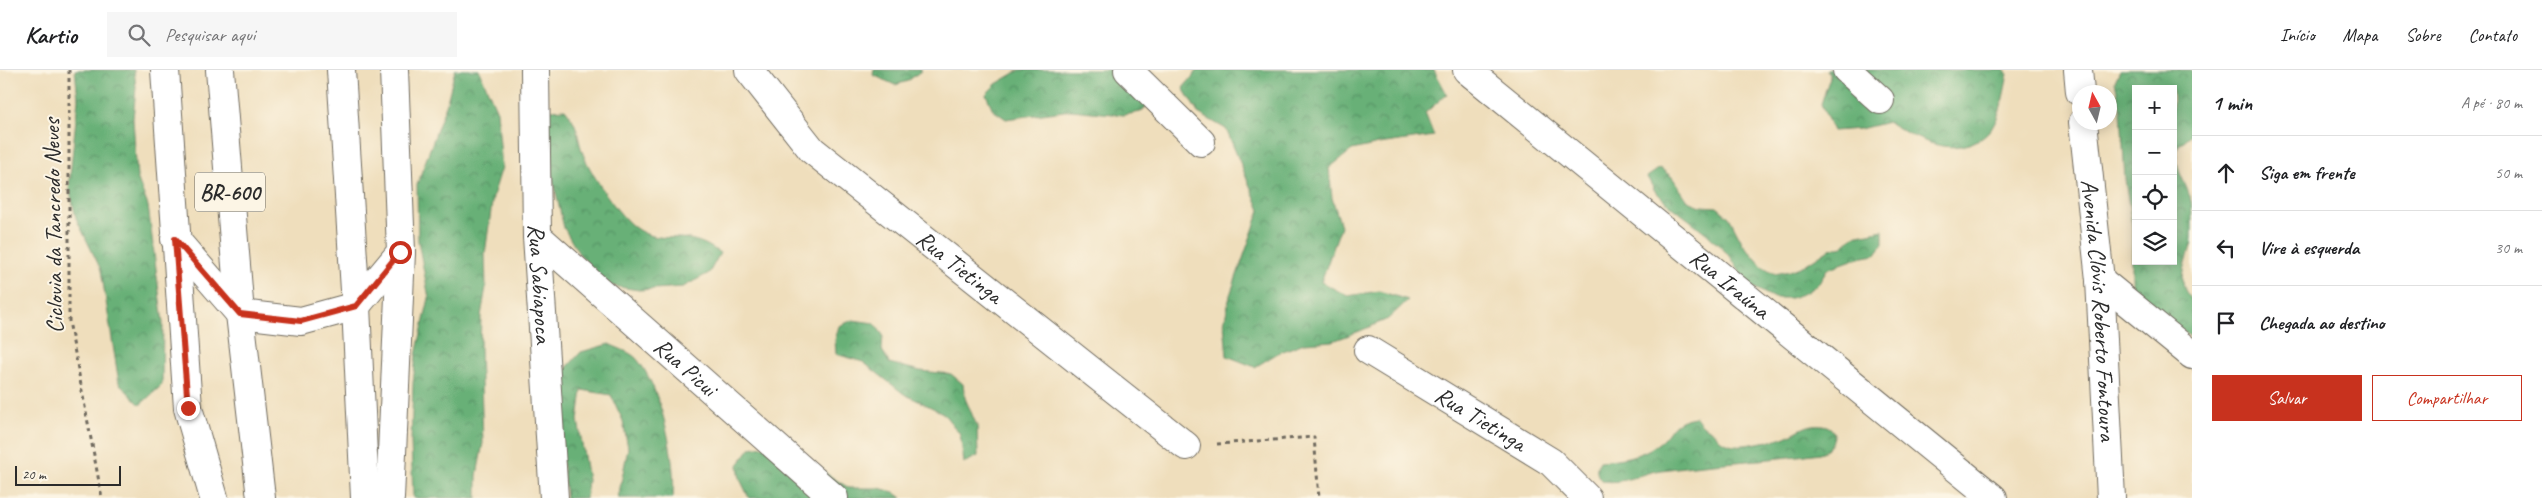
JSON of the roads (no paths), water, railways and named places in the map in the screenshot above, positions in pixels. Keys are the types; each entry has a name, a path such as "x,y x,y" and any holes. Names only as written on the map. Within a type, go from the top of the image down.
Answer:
{"street":[{"path":"165,70 188,408 214,498"},
{"name":"BR-600","path":"220,70 240,314 261,498"},
{"path":"341,70 356,306 365,498"},
{"path":"390,498 400,252 394,70"},
{"name":"Rua Sabiapoca","path":"535,70 537,236 554,498"},
{"name":"Rua Tietinga","path":"749,70 812,150 1186,446"},
{"path":"1128,70 1201,142"},
{"name":"Rua Iraúna","path":"1467,70 1993,498"},
{"path":"1847,70 1880,100"},
{"path":"2078,70 2079,85"},
{"name":"Avenida Clóvis Roberto Fontoura","path":"2084,130 2100,280 2111,498"},
{"name":"Rua Picui","path":"537,236 834,498"},
{"path":"175,239 240,314 301,321 356,306 400,252"},
{"path":"2100,280 2192,355"},
{"name":"Rua Tietinga","path":"1368,350 1551,462 1587,498"}]}
